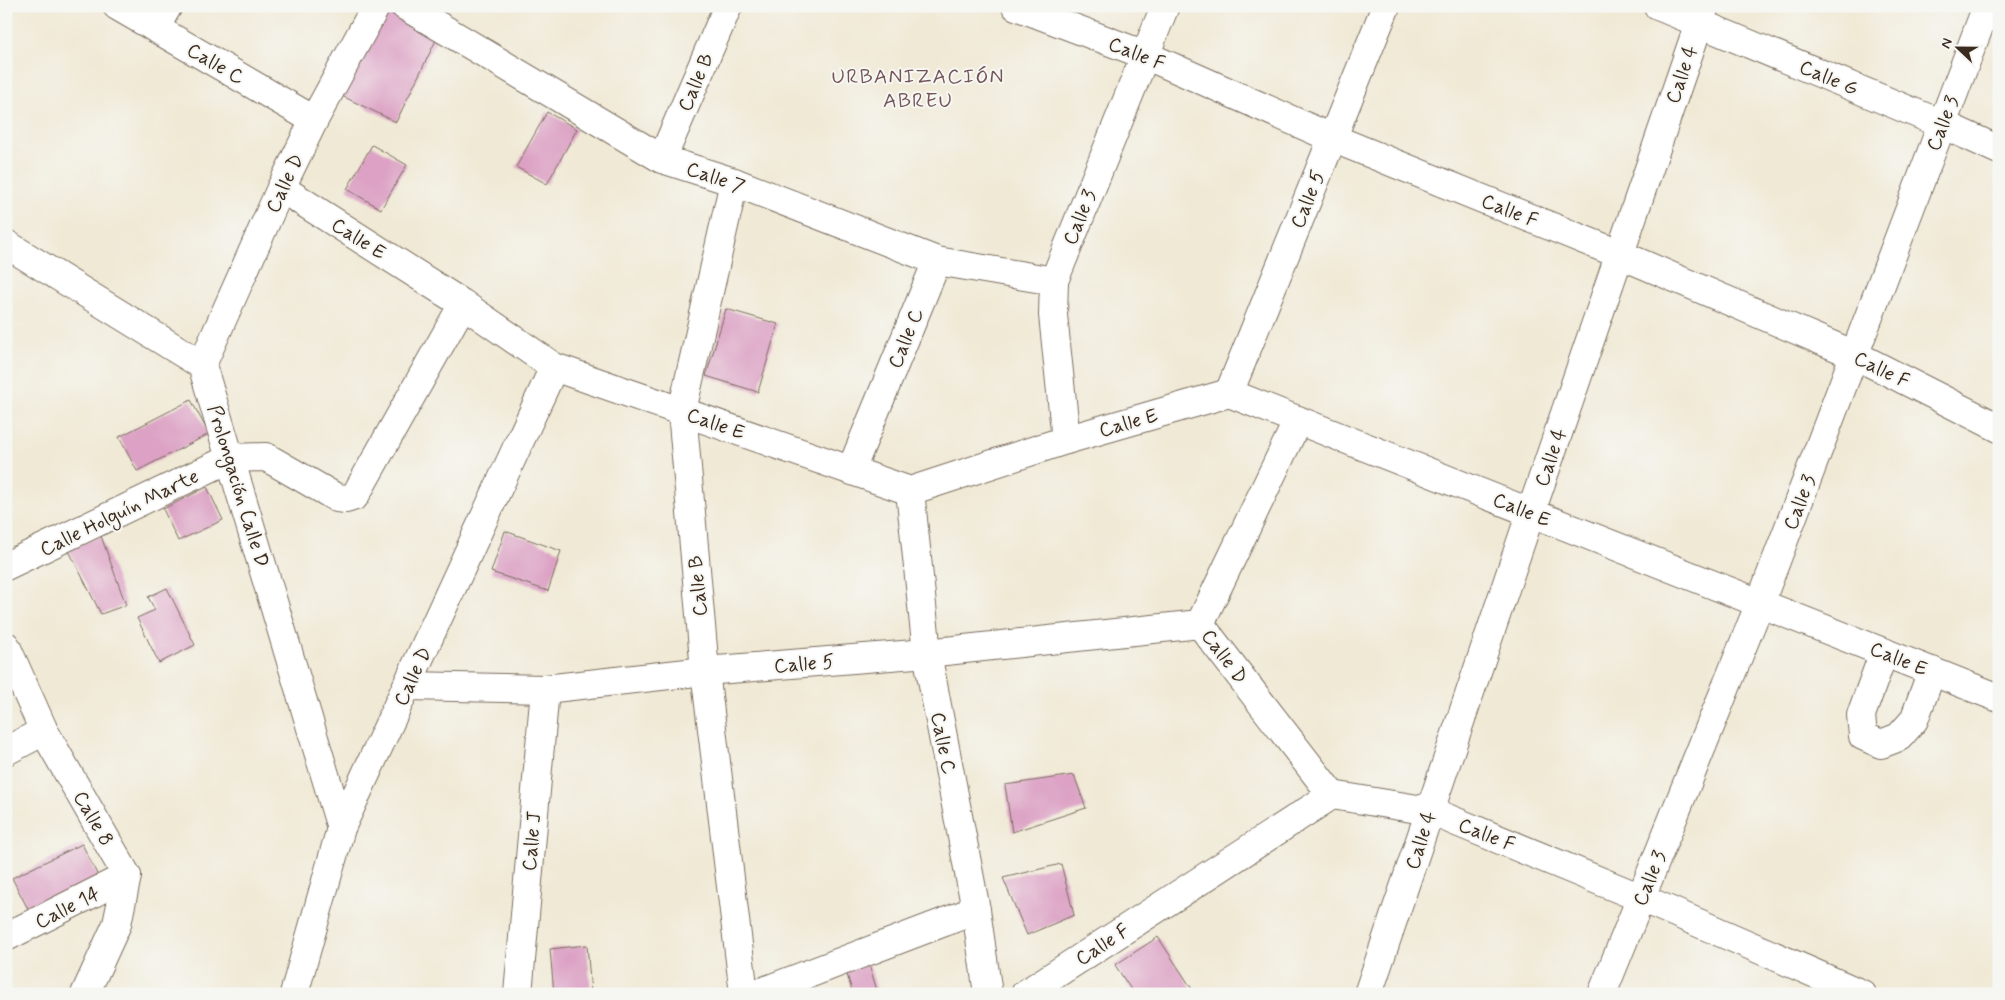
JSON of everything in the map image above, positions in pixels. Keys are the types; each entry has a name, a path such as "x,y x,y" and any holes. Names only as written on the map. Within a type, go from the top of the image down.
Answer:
{"street":[{"name":"Calle C","path":"117,6 162,17 314,120"},
{"name":"Calle D","path":"202,365 281,188 314,120 376,6"},
{"name":"Calle 7","path":"405,6 662,158 734,182 937,261 1054,280"},
{"name":"Calle B","path":"662,158 728,6"},
{"name":"Calle F","path":"1016,6 1145,55 1332,138 1619,254 1855,355 1999,428"},
{"name":"Calle 3","path":"1066,440 1053,315 1054,280 1165,6"},
{"name":"Calle 5","path":"1229,393 1386,6"},
{"name":"Calle G","path":"1658,6 1702,15 1999,150"},
{"name":"Calle 3","path":"1602,994 1760,603 1987,6"},
{"name":"Calle 4","path":"1368,994 1702,15"},
{"name":"Calle B","path":"734,182 682,411 705,671 744,994"},
{"name":"Calle E","path":"281,188 463,304 554,367 910,491 1066,440 1229,393 1999,698"},
{"path":"12,256 202,365"},
{"name":"Calle C","path":"851,470 937,261"},
{"path":"231,458 266,456 336,498 346,499 355,496 463,304"},
{"name":"Prolongación Calle D","path":"202,365 341,828"},
{"name":"Calle D","path":"294,994 341,828 554,367"},
{"name":"Calle D","path":"1298,420 1200,624 1332,795"},
{"name":"Calle Holguín Marte","path":"6,566 231,458"},
{"name":"Calle C","path":"910,491 927,653 976,910 988,994"},
{"name":"Calle 5","path":"407,686 545,689 705,671 927,653 1200,624"},
{"name":"Calle 8","path":"6,646 44,732 127,876"},
{"path":"1884,652 1861,715 1863,736 1881,744 1899,737 1914,720 1932,671"},
{"name":"Calle J","path":"518,994 545,689"},
{"path":"6,751 44,732"},
{"name":"Calle F","path":"1025,994 1332,795 1430,811 1641,898 1862,994"},
{"path":"85,994 117,924 127,876"},
{"name":"Calle 14","path":"6,937 127,876"},
{"path":"756,994 976,910"}],"building":[{"path":"379,8 438,36 396,122 338,94"},
{"path":"547,112 577,129 547,184 516,167"},
{"path":"372,145 407,165 381,209 347,189"},
{"path":"726,309 778,324 758,392 706,376"},
{"path":"191,400 209,434 137,471 119,437"},
{"path":"207,487 223,520 178,541 163,509"},
{"path":"505,531 561,551 548,591 491,572"},
{"path":"101,536 126,605 101,614 68,549"},
{"path":"167,588 195,645 159,663 137,618 155,610 148,597"},
{"path":"1074,775 1086,808 1012,832 1005,785"},
{"path":"82,844 99,878 30,913 12,878"},
{"path":"1061,864 1074,915 1027,935 1003,878"},
{"path":"1158,937 1192,989 1185,994 1134,994 1115,965"},
{"path":"587,945 591,993 554,994 550,949"},
{"path":"869,964 878,994 853,994 846,971"}],"district":[{"name":"URBANIZACIÓN ABREU","path":"918,88"}]}
